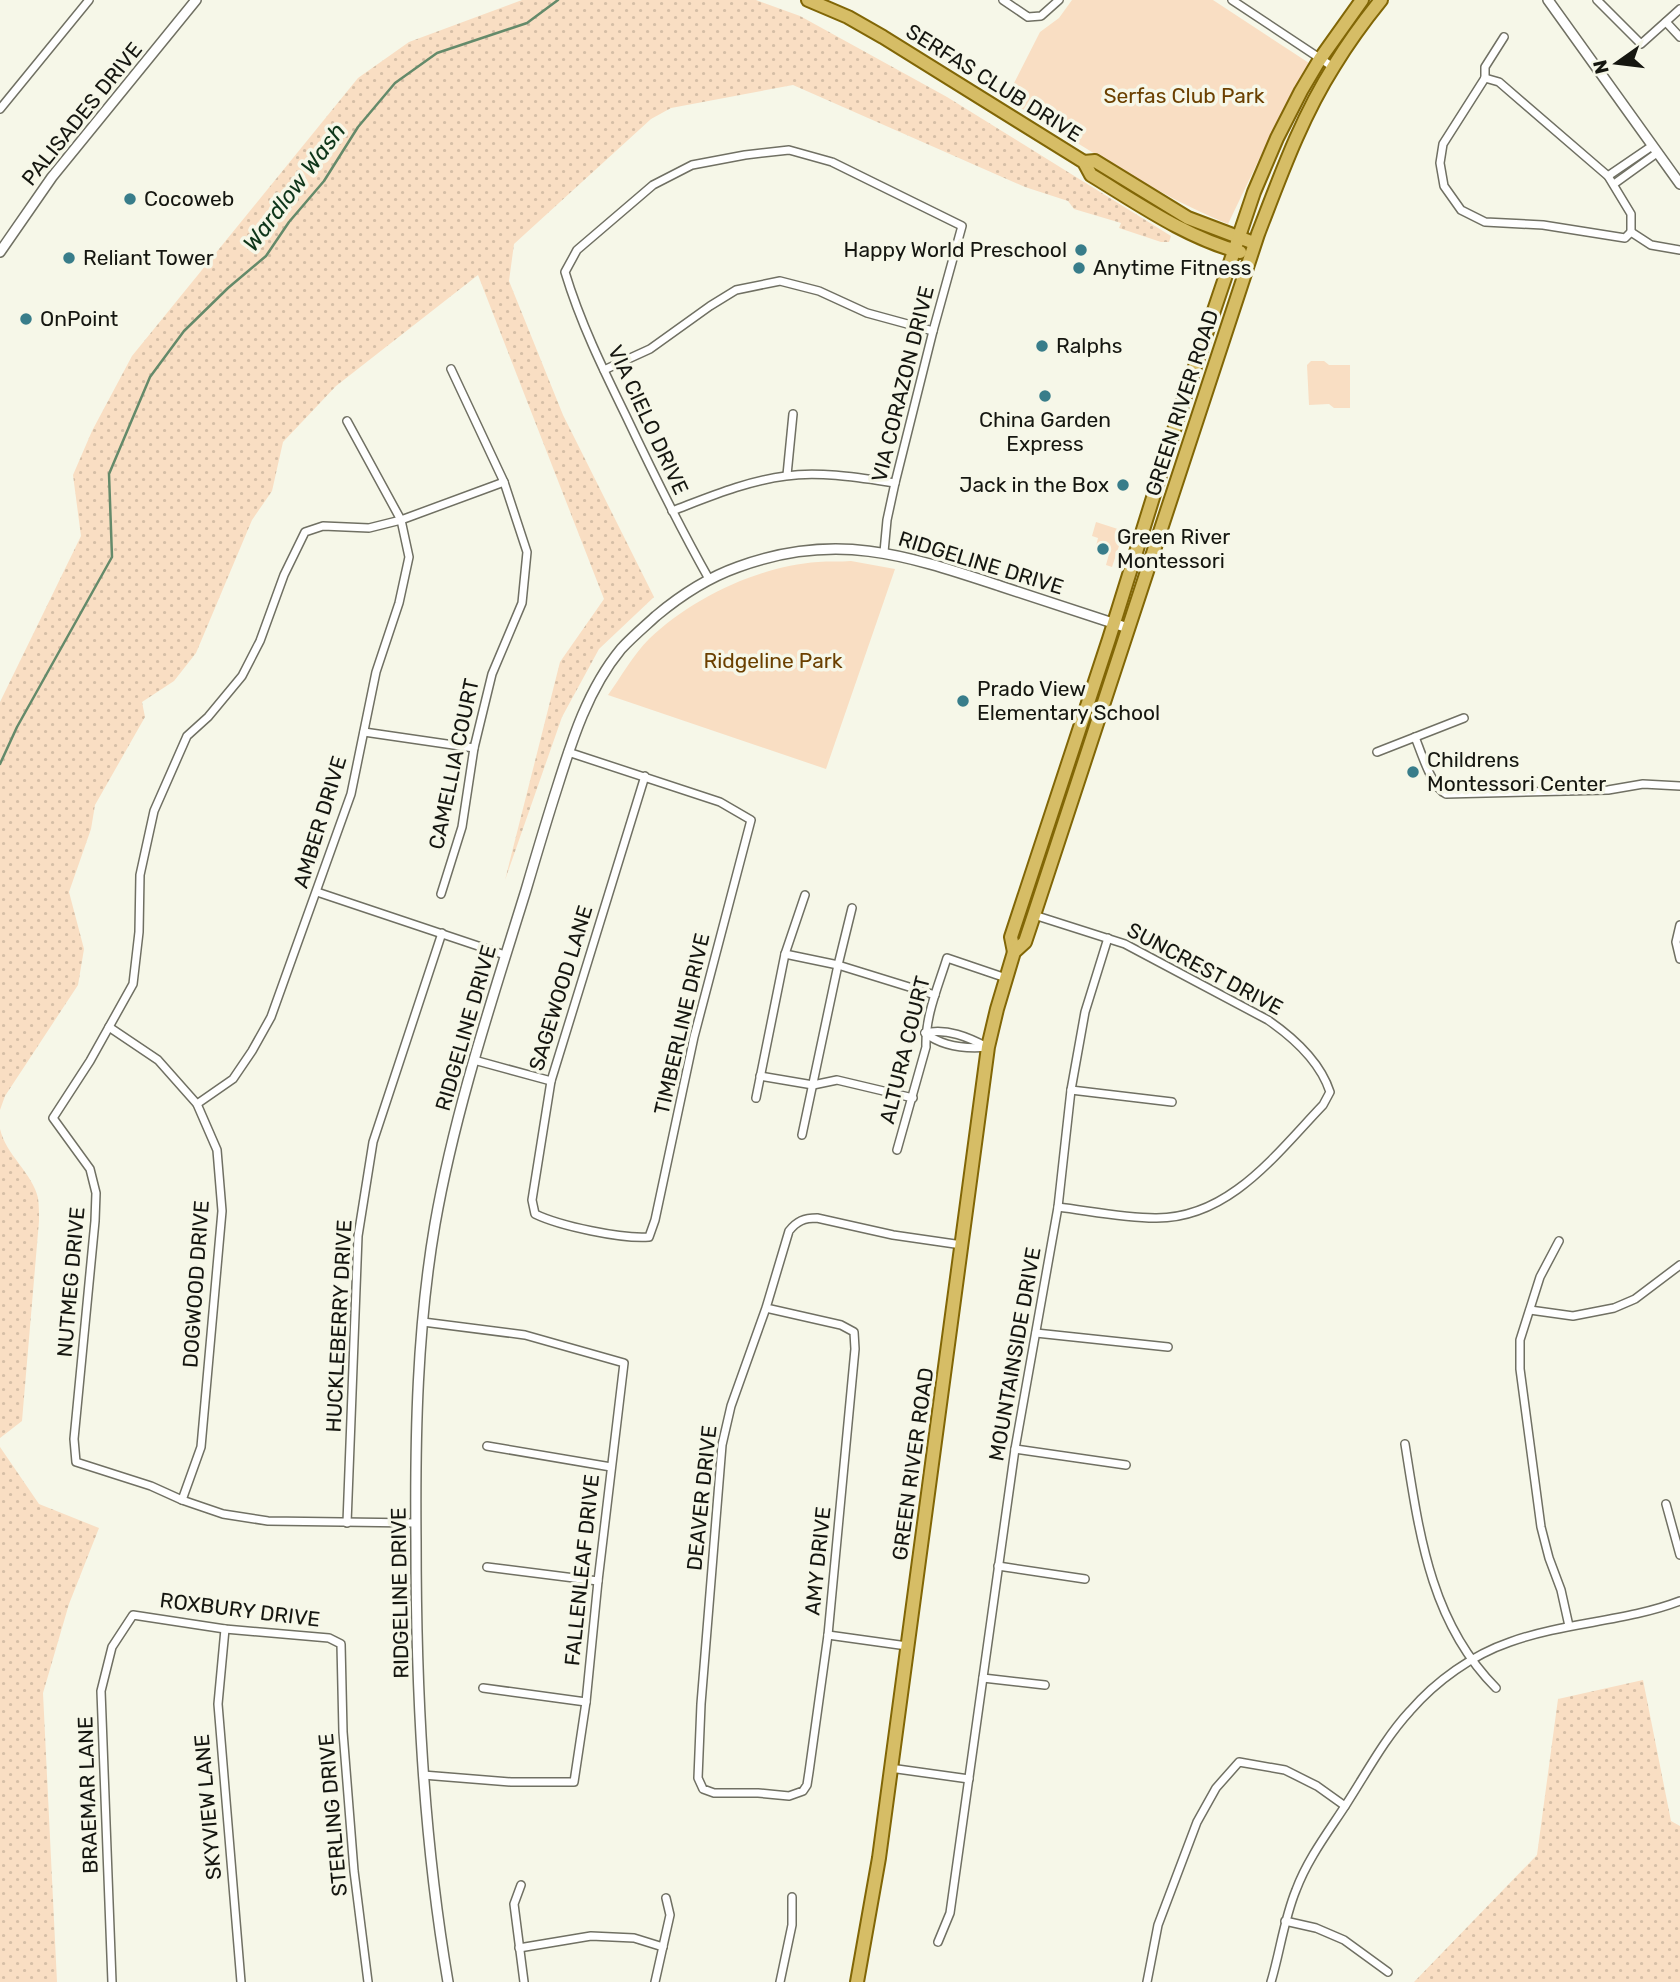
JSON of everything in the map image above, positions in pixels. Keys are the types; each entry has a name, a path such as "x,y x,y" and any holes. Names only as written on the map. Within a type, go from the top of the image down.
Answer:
{"main road":[{"name":"SERFAS CLUB DRIVE","path":"808,0 848,17 883,37 1084,162 1091,175 1173,226 1192,236 1233,250 1252,249"},
{"name":"GREEN RIVER ROAD","path":"857,1982 873,1901 988,1047 1014,952 1011,937 1179,414 1259,178 1320,58 1362,0"},
{"name":"GREEN RIVER ROAD","path":"1014,952 1025,942 1252,249 1301,128 1333,67 1381,0"},
{"name":"SERFAS CLUB DRIVE","path":"1084,162 1095,161 1188,218 1238,237 1252,249"},
{"path":"1069,761 1080,777"},
{"path":"1027,888 1034,915"}],"street":[{"path":"0,109 89,0"},
{"name":"PALISADES DRIVE","path":"0,252 52,177 196,0"},
{"path":"1003,0 1028,17 1041,16 1059,0"},
{"path":"1232,0 1333,67"},
{"path":"1548,0 1680,184"},
{"path":"1597,0 1641,44 1680,9"},
{"path":"1666,22 1680,37"},
{"path":"1485,78 1499,82 1608,176 1631,214 1631,232 1625,239 1543,225 1485,222 1461,210 1444,186 1440,163 1443,144 1485,78 1485,67 1504,37"},
{"path":"1608,176 1655,149"},
{"path":"1614,184 1655,149"},
{"name":"VIA CORAZON DRIVE","path":"565,272 578,250 653,185 692,165 789,150 832,162 962,226 895,483 884,552"},
{"path":"1631,232 1651,245 1680,250"},
{"name":"VIA CIELO DRIVE","path":"565,272 571,293 604,370 671,511 709,579"},
{"path":"604,370 650,349 736,290 780,281 819,291 867,313 933,331"},
{"name":"CAMELLIA COURT","path":"441,894 462,827 474,748 492,674 522,604 527,552 504,482 451,369"},
{"path":"787,475 793,414"},
{"name":"AMBER DRIVE","path":"197,1104 233,1079 271,1017 351,794 376,672 399,603 409,557 401,520 347,421"},
{"path":"671,511 729,489 787,475 846,476 895,483"},
{"path":"110,1027 133,984 139,932 140,875 154,811 187,736 217,707 242,676 260,641 305,532 324,526 369,528 401,520 504,482"},
{"name":"RIDGELINE DRIVE","path":"448,1982 423,1776 418,1660 416,1411 423,1322 435,1224 448,1159 474,1060 568,752 585,708 604,673 620,651 668,606 709,579 755,561 790,553 839,548 884,552 920,560 1128,628"},
{"path":"1377,752 1464,719"},
{"path":"365,732 474,748"},
{"path":"1415,737 1435,784 1446,794 1608,790 1643,784 1680,786"},
{"path":"568,752 645,776"},
{"name":"TIMBERLINE DRIVE","path":"535,1214 549,1220 632,1238 649,1237 655,1220 694,1038 751,820 720,802 645,776"},
{"name":"SAGEWOOD LANE","path":"535,1214 532,1200 551,1081 645,776"},
{"path":"317,892 505,955"},
{"path":"756,1098 785,954 805,895"},
{"path":"802,1135 852,908"},
{"name":"SUNCREST DRIVE","path":"1034,915 1108,938 1141,952 1268,1020 1306,1051 1326,1079 1330,1092 1323,1105 1245,1184 1226,1198 1195,1213 1152,1219 1058,1207"},
{"path":"1680,925 1676,942 1680,959"},
{"name":"HUCKLEBERRY DRIVE","path":"347,1523 358,1236 373,1142 442,933"},
{"name":"MOUNTAINSIDE DRIVE","path":"938,1942 950,1913 1015,1449 1058,1207 1071,1090 1085,1012 1108,938"},
{"path":"785,954 838,965 935,995"},
{"name":"ALTURA COURT","path":"897,1150 926,1047 925,1033 947,958 1006,978"},
{"name":"DOGWOOD DRIVE","path":"110,1027 158,1060 197,1104 217,1150 222,1212 201,1447 182,1500"},
{"name":"NUTMEG DRIVE","path":"110,1027 53,1118 90,1168 96,1193 74,1439 76,1462 151,1486 182,1500"},
{"path":"925,1033 937,1030 969,1038 988,1047"},
{"path":"474,1060 551,1081"},
{"path":"760,1076 813,1085 837,1080 913,1098"},
{"path":"1071,1090 1172,1102"},
{"name":"DEAVER DRIVE","path":"803,1791 789,1796 714,1793 703,1789 698,1777 701,1703 722,1445 731,1406 766,1308 786,1237 796,1222 817,1218 893,1236 962,1245"},
{"path":"1559,1241 1540,1277 1520,1340 1520,1369 1541,1527 1549,1558 1562,1590 1569,1626"},
{"path":"1530,1310 1573,1316 1614,1308 1635,1299 1680,1265"},
{"name":"AMY DRIVE","path":"766,1308 841,1325 854,1332 855,1349 828,1635 807,1785 803,1791"},
{"name":"FALLENLEAF DRIVE","path":"423,1322 525,1335 624,1363 586,1702 574,1782 511,1782 423,1776"},
{"path":"1036,1333 1168,1346"},
{"path":"1405,1444 1426,1561 1438,1598 1459,1642 1496,1688"},
{"path":"487,1446 611,1467"},
{"path":"1015,1449 1126,1465"},
{"path":"182,1500 223,1514 268,1521 416,1523"},
{"path":"1667,1504 1680,1555"},
{"path":"998,1566 1085,1579"},
{"path":"487,1567 598,1581"},
{"path":"1271,1982 1294,1892 1306,1866 1410,1710 1440,1682 1472,1660 1508,1642 1569,1626 1649,1611 1680,1601"},
{"name":"ROXBURY DRIVE","path":"133,1615 225,1629 329,1638 341,1644"},
{"name":"BRAEMAR LANE","path":"112,1982 101,1691 112,1647 133,1615"},
{"name":"SKYVIEW LANE","path":"225,1629 218,1704 241,1982"},
{"path":"828,1635 907,1646"},
{"name":"STERLING DRIVE","path":"341,1644 343,1732 368,1982"},
{"path":"983,1678 1045,1685"},
{"path":"483,1688 586,1702"},
{"path":"1147,1982 1158,1925 1197,1822 1216,1788 1239,1762 1285,1770 1317,1786 1345,1806"},
{"path":"890,1768 969,1779"},
{"path":"521,1885 513,1904 524,1982"},
{"path":"780,1982 792,1925 792,1896"},
{"path":"655,1982 670,1915 666,1898"},
{"path":"1286,1921 1316,1928 1344,1940 1388,1972"},
{"path":"519,1948 591,1936 634,1938 663,1947"}],"green space":[{"path":"522,0 756,0 800,16 947,97 1171,236 1169,242 1161,242 1119,228 1121,223 1074,209 1068,201 1025,187 793,85 671,108 651,119 514,244 509,281 563,415 654,597 599,649 562,717 505,880 560,662 604,599 478,275 336,386 283,442 272,491 252,520 196,653 174,681 142,702 145,717 95,805 91,829 69,892 84,949 78,985 5,1096 0,1110 0,702 81,536 73,475 92,431 132,356 358,78 409,42"},
{"name":"Serfas Club Park","path":"1072,0 1213,0 1309,63 1286,103 1228,224 1143,182 1006,99 1040,32 1059,18"},
{"path":"1311,361 1324,361 1329,365 1350,365 1350,408 1334,408 1329,404 1309,405 1307,365"},
{"path":"1096,522 1124,531 1112,567 1106,565 1109,554 1095,550 1098,538 1092,536"},
{"name":"Ridgeline Park","path":"851,561 895,569 826,769 608,695 649,639 685,610 706,598 750,577 773,570 818,562"},
{"path":"0,1129 8,1147 35,1189 39,1221 22,1421 0,1438"},
{"path":"0,1447 39,1504 99,1528 69,1604 43,1693 57,1982 0,1982"},
{"path":"1643,1680 1671,1821 1680,1826 1680,1982 1414,1982 1537,1855 1558,1699"}],"waterway":[{"name":"Wardlow Wash","path":"0,764 17,727 112,557 109,474 150,377 184,331 266,256 289,222 324,181 358,127 395,83 437,53 527,23 558,0"}],"place":[{"name":"Cocoweb","path":"130,199"},
{"name":"Happy World Preschool","path":"1081,250"},
{"name":"Reliant Tower","path":"69,258"},
{"name":"Anytime Fitness","path":"1079,268"},
{"name":"OnPoint","path":"26,319"},
{"name":"Ralphs","path":"1042,346"},
{"name":"China Garden Express","path":"1045,396"},
{"name":"Jack in the Box","path":"1123,485"},
{"name":"Green River Montessori","path":"1103,549"},
{"name":"Prado View Elementary School","path":"963,701"},
{"name":"Childrens Montessori Center","path":"1413,772"}]}
